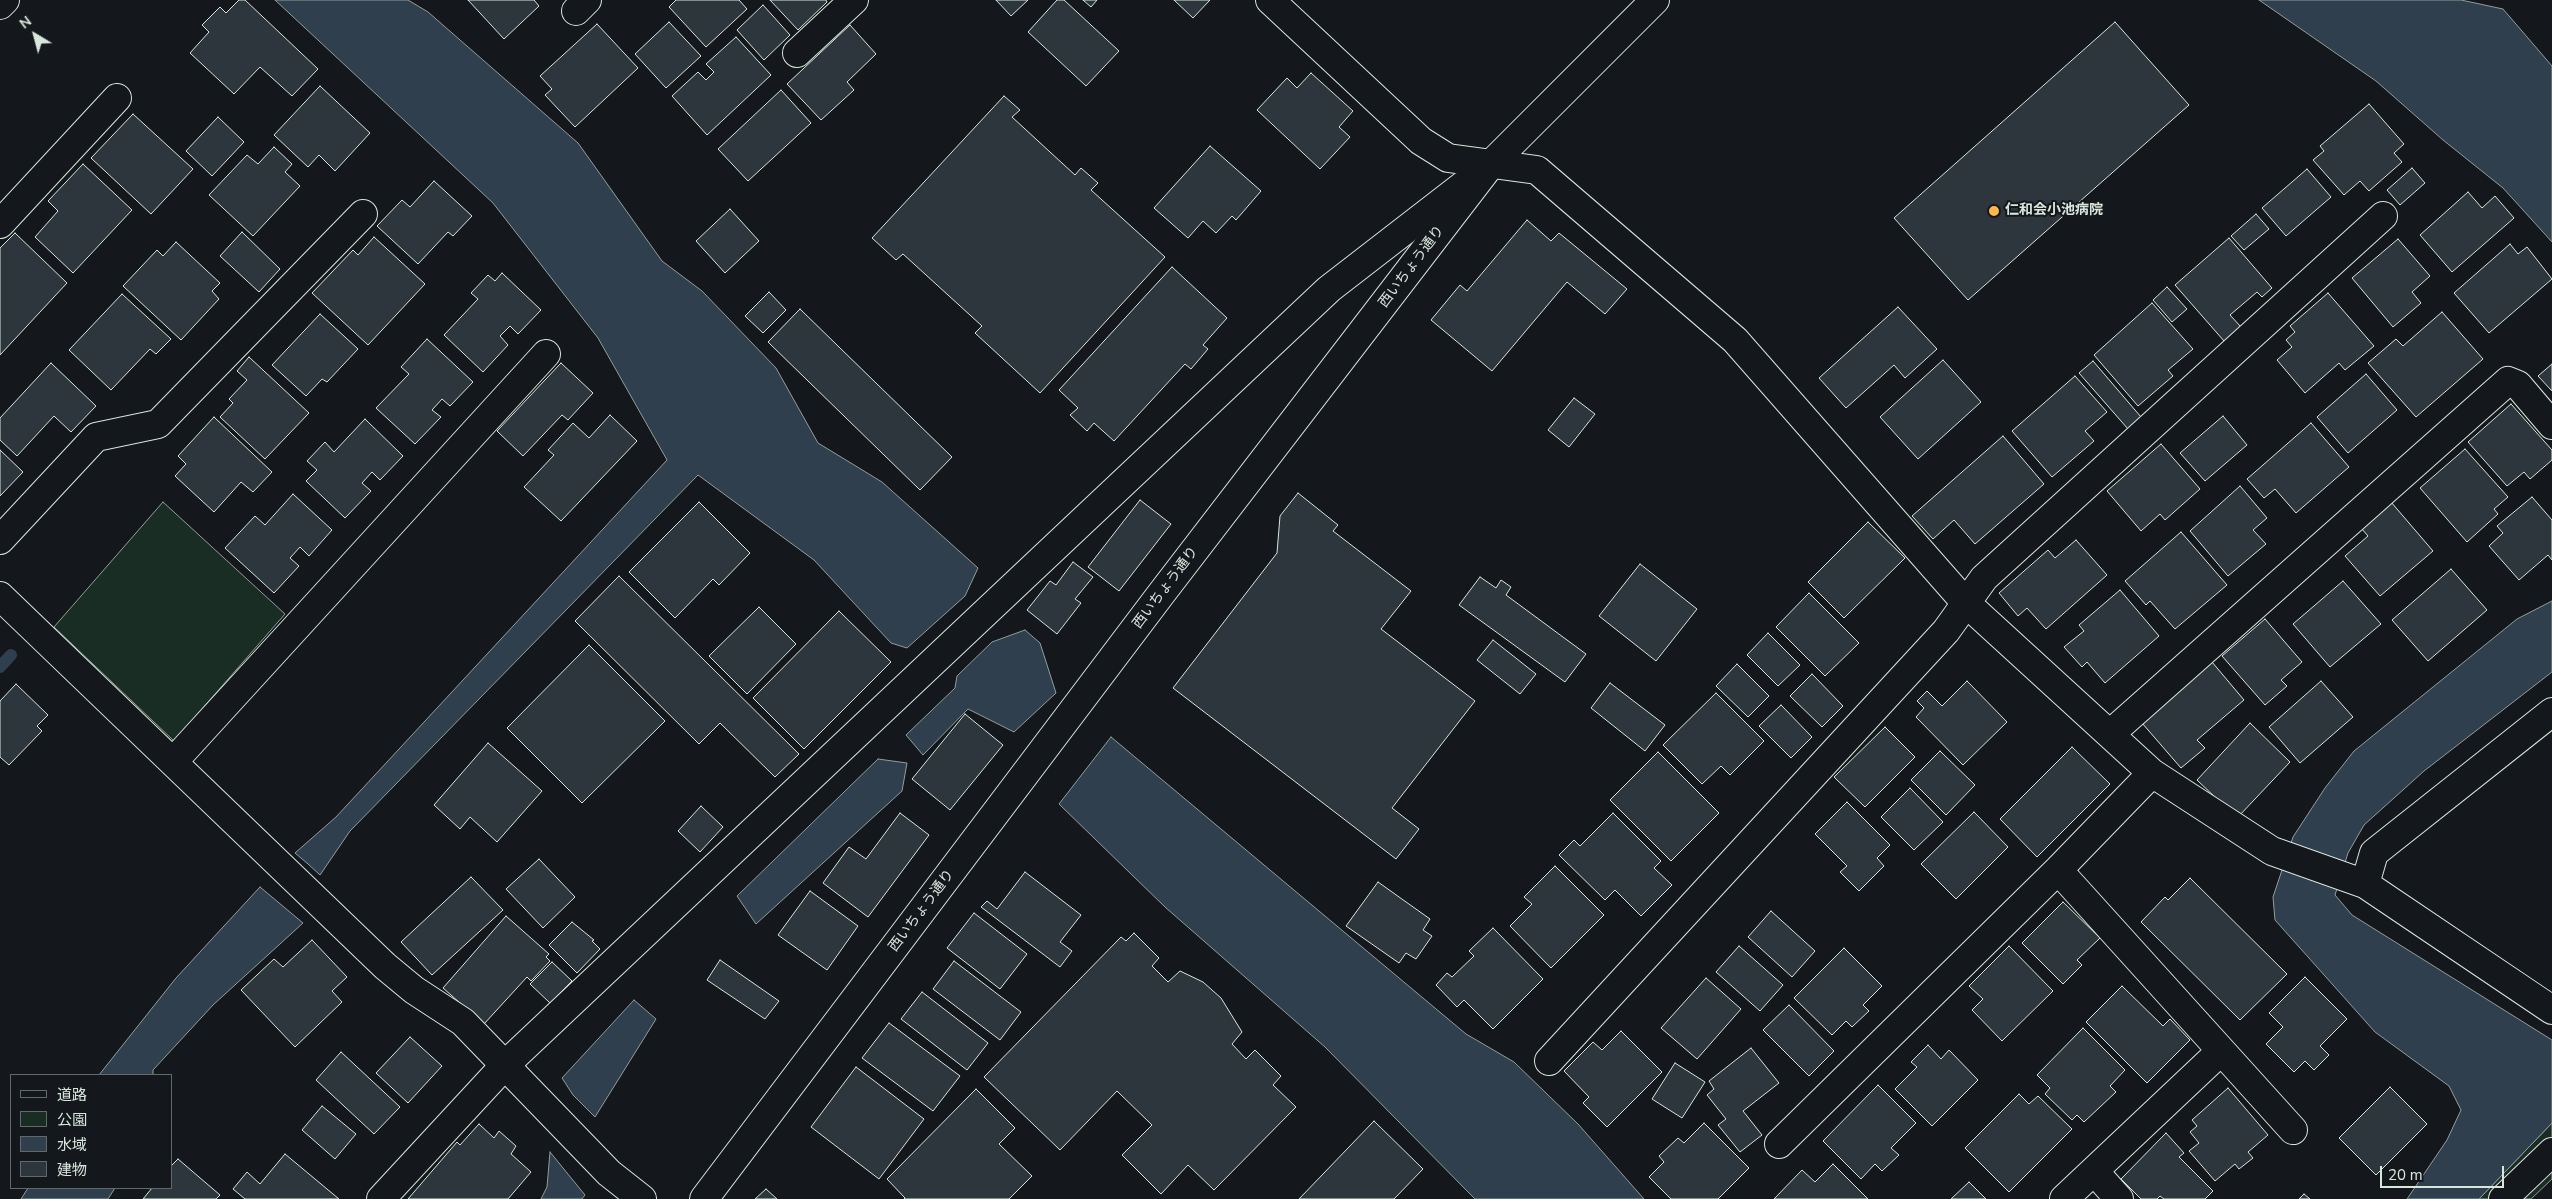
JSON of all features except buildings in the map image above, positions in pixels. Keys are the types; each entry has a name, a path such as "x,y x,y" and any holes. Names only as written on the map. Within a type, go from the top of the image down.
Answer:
{"main road":[{"path":"0,5 5,0"},
{"path":"798,53 854,0"},
{"path":"1270,0 1420,141 1448,158 1537,170 1735,340 1965,602 2152,774 2272,851 2365,884 2552,1010"},
{"name":"西いちょう通り","path":"704,1199 1149,610 1491,164 1655,0"},
{"path":"0,224 117,98"},
{"path":"381,1199 505,1065 1329,289 1491,164"},
{"path":"0,540 96,437 158,424 363,214"},
{"path":"1549,1061 1946,631 1984,578 2383,216"},
{"path":"173,762 546,354"},
{"path":"2110,734 2508,381 2518,386 2552,425"},
{"path":"0,596 385,966 414,990 462,1022 609,1173 642,1199"},
{"path":"2365,884 2374,853 2552,712"},
{"path":"1779,1144 2058,870 2152,774"},
{"path":"2058,870 2294,1130"},
{"path":"2064,1199 2221,1051"},
{"path":"2504,1199 2552,1152"},
{"path":"2094,1171 2119,1199"}],"green space":[{"path":"163,502 285,614 174,741 54,627"},
{"path":"2552,1123 2552,1179 2531,1199 2479,1199"}],"water":[{"path":"275,0 408,0 428,12 578,143 662,261 702,291 776,368 818,443 882,482 978,568 965,596 907,648 891,643 814,560 698,475 350,831 320,875 295,853 336,817 667,460 598,338 493,203"},
{"path":"2259,0 2461,0 2503,9 2552,66 2552,242 2503,188 2443,140 2376,81"},
{"path":"2552,601 2552,672 2424,771 2364,825 2348,853 2335,895 2352,915 2552,1040 2552,1123 2479,1199 2407,1199 2447,1140 2461,1110 2449,1086 2375,1032 2275,920 2273,897 2293,837 2325,788 2354,751 2517,619"},
{"path":"1025,630 1040,643 1056,693 1014,732 968,709 923,755 906,735 955,688 957,676 992,642"},
{"path":"1111,737 1466,1034 1514,1062 1578,1124 1644,1199 1475,1199 1325,1047 1165,907 1059,804"},
{"path":"878,759 907,763 902,791 756,924 737,896"},
{"path":"260,887 303,923 213,1005 153,1070 153,1074 100,1074 176,978"},
{"path":"634,1000 656,1019 595,1117 573,1095 562,1078"},
{"path":"550,1152 585,1195 582,1199 541,1199 547,1187"},
{"path":"27,1189 114,1189 108,1199 21,1199"}],"waterway":[{"path":"0,667 11,655"}],"place":[{"name":"仁和会小池病院","path":"1994,211"}]}
